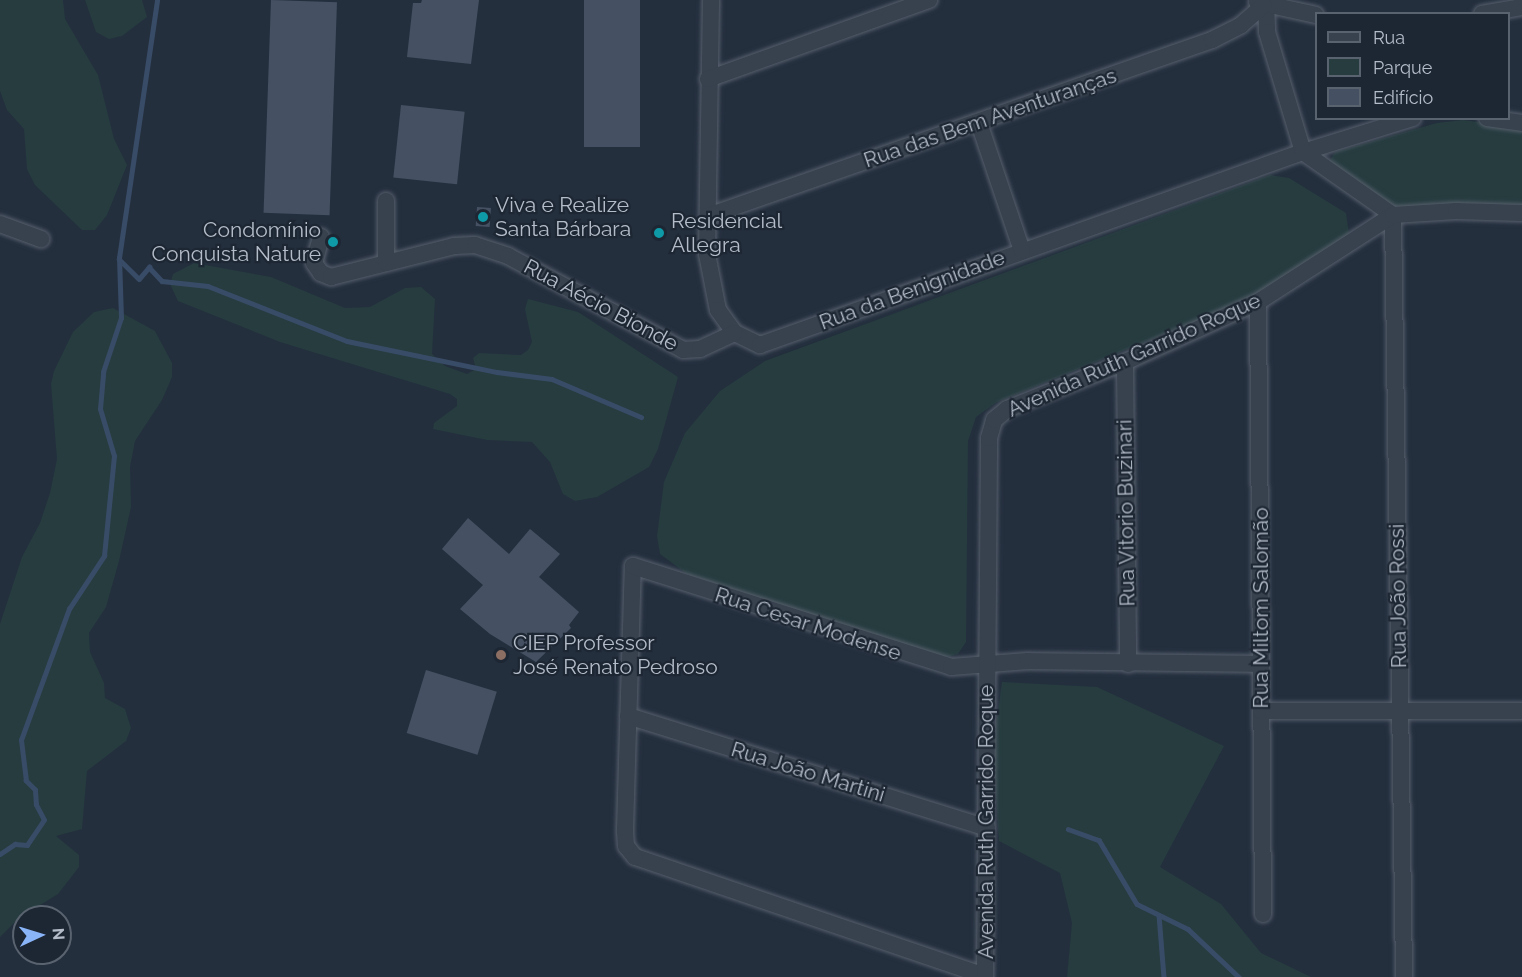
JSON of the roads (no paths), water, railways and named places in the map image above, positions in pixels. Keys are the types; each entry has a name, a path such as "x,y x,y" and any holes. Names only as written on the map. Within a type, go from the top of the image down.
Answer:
{"street":[{"path":"711,0 706,254 718,310 735,333"},
{"path":"708,79 929,0"},
{"path":"1315,15 1261,2 1267,32 1303,152 1393,215"},
{"name":"Rua das Bem Aventuranças","path":"708,216 1212,40 1241,25 1261,2"},
{"path":"1493,12 1522,7"},
{"name":"Rua da Benignidade","path":"735,333 760,345 1303,152 1407,120"},
{"path":"1501,120 1522,123"},
{"path":"979,123 1022,251"},
{"path":"386,263 387,201"},
{"name":"Avenida Ruth Garrido Roque","path":"985,976 989,438 994,420 1007,409 1125,362 1258,302 1393,215 1456,211 1522,213"},
{"name":"Rua João Rossi","path":"1393,215 1404,977"},
{"path":"0,224 40,239"},
{"name":"Rua Aécio Bionde","path":"319,241 314,263 321,273 331,277 454,246 475,245 508,256 683,350 700,349 735,333"},
{"name":"Rua Miltom Salomão","path":"1258,302 1263,914"},
{"name":"Rua Vitorio Buzinari","path":"1125,362 1128,664"},
{"name":"Rua Cesar Modense","path":"628,716 633,566 927,663 951,668 1028,661 1261,664"},
{"path":"1262,711 1522,711"},
{"path":"628,716 625,830 626,846 635,857 985,976"},
{"name":"Rua João Martini","path":"628,716 987,828"}],"waterway":[{"path":"0,854 15,844 27,845 44,820 36,805 35,790 26,781 21,740 69,609 104,556 114,456 100,409 103,372 121,318 119,258 157,0"},
{"path":"119,259 139,279 149,267 162,281 208,286 347,341 497,372 552,379 641,417"},
{"path":"1068,829 1099,840 1137,904 1188,929 1239,977"},
{"path":"1159,915 1164,977"}],"place":[{"name":"Viva e Realize Santa Bárbara","path":"483,217"},
{"name":"Residencial Allegra","path":"659,233"},
{"name":"Condomínio Conquista Nature","path":"333,242"},
{"name":"CIEP Professor José Renato Pedroso","path":"501,655"}]}
